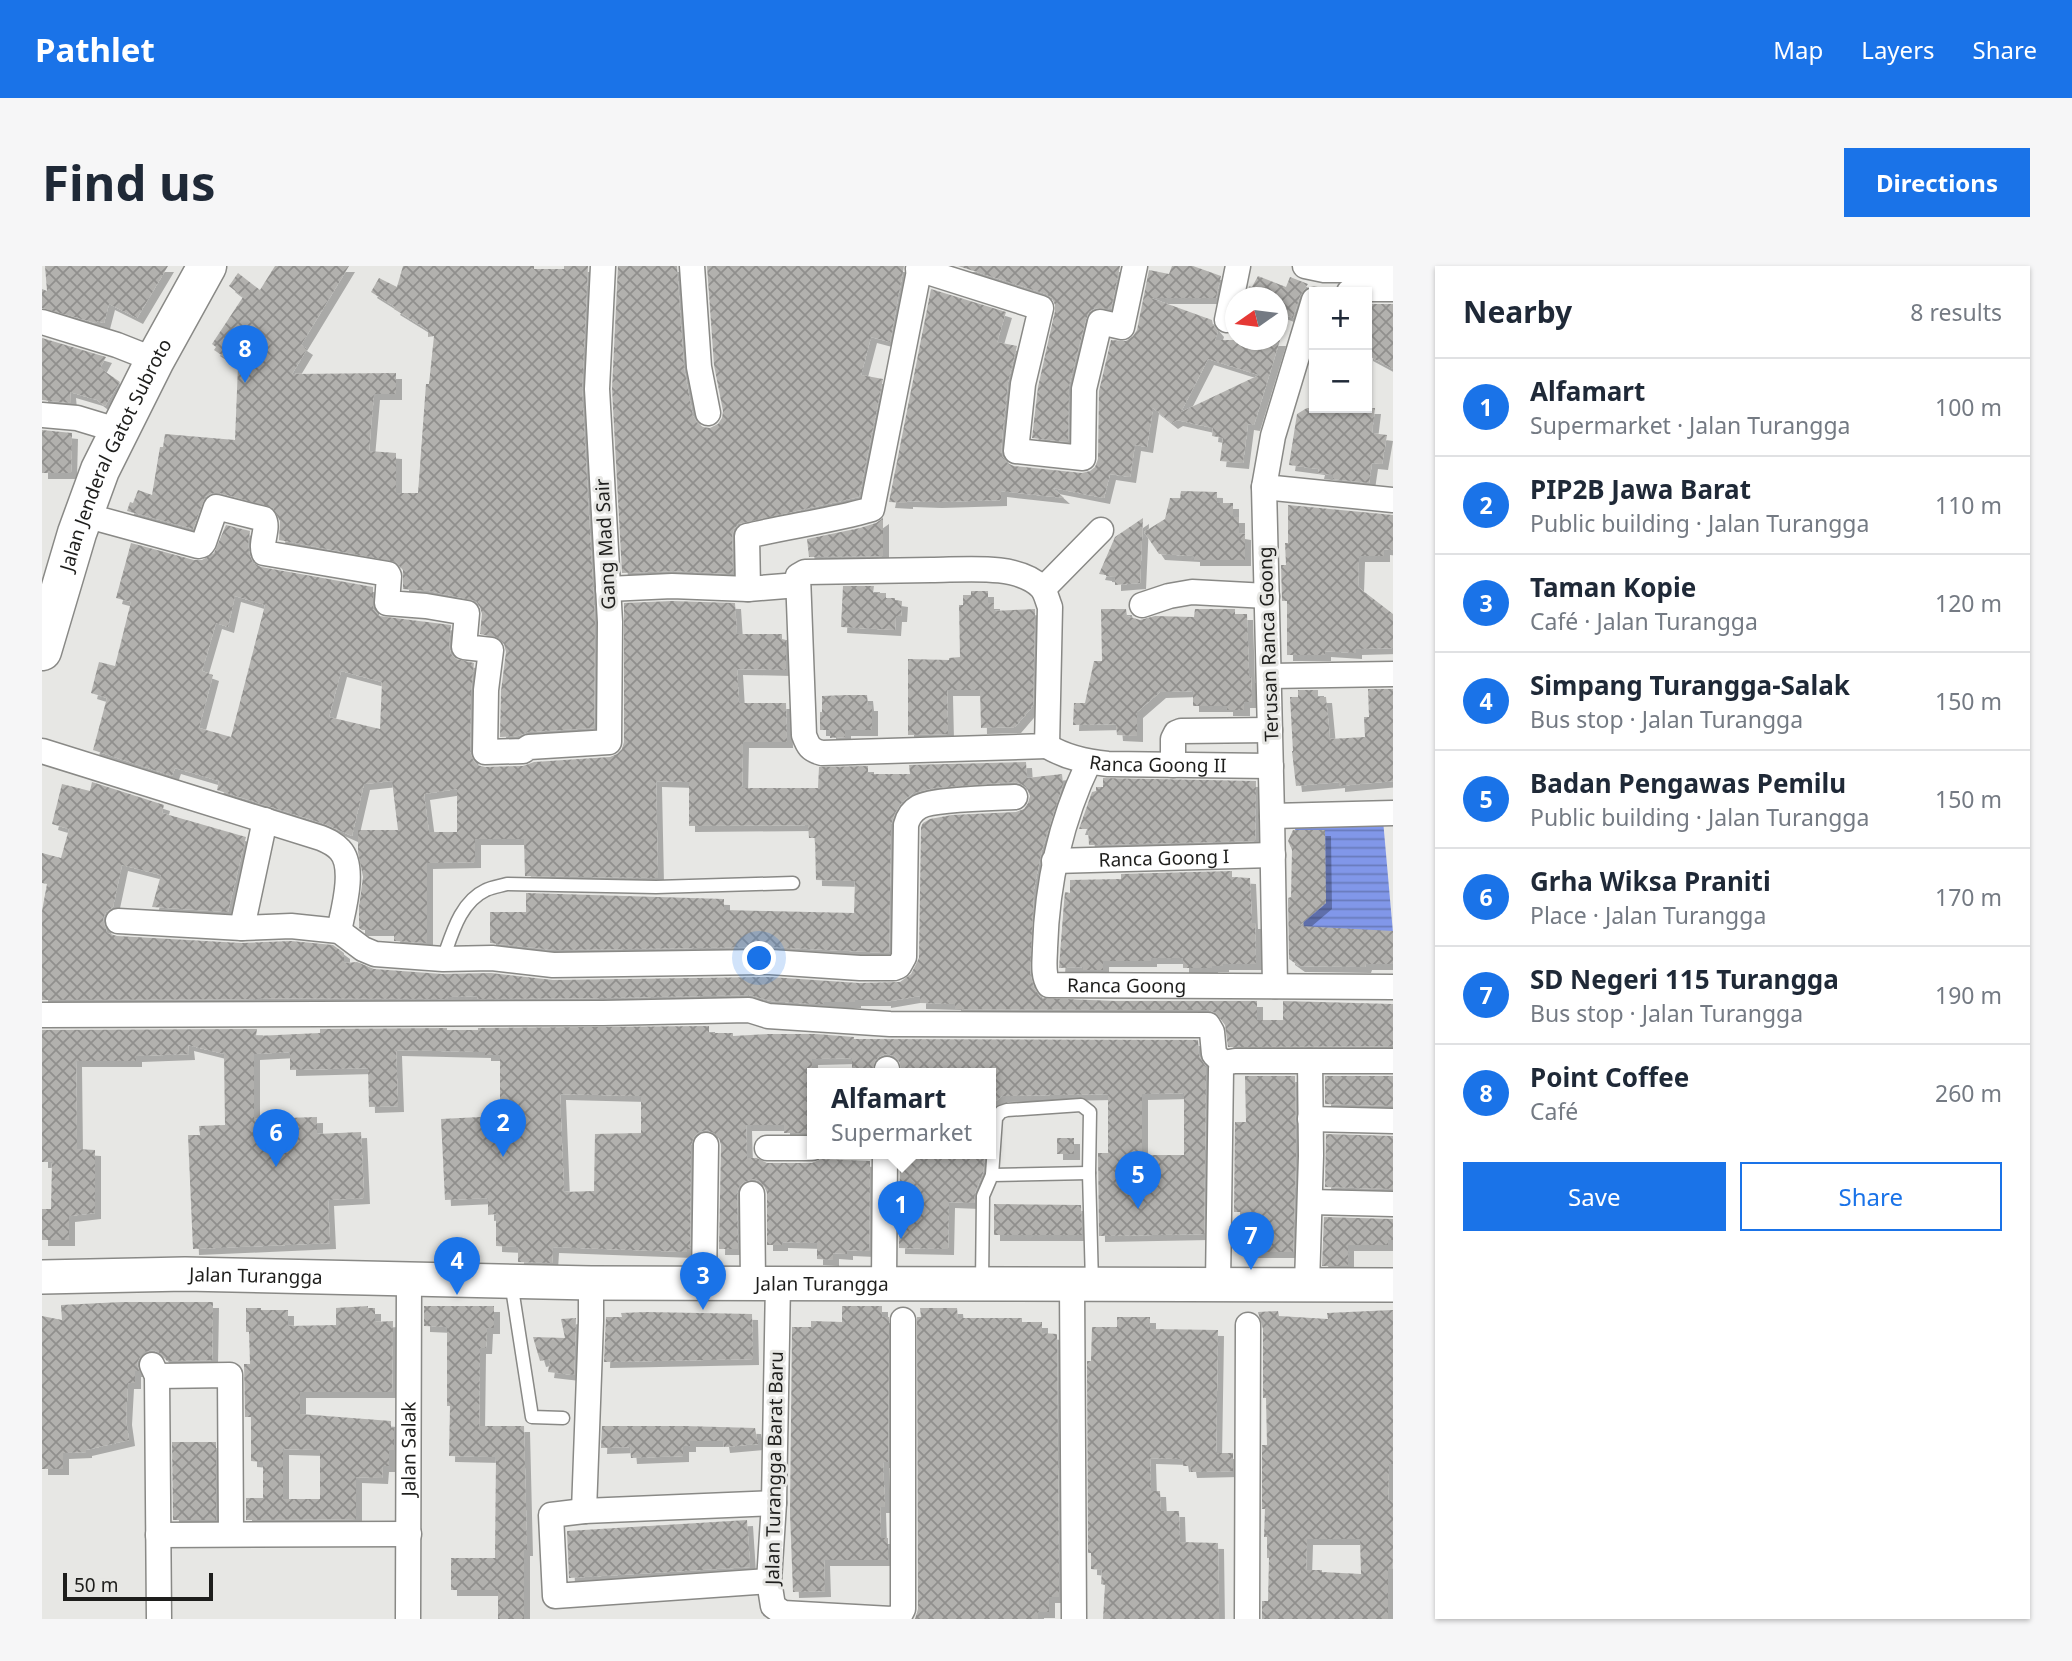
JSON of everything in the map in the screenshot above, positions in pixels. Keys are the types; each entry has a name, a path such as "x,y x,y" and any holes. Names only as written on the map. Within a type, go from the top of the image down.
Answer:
{"main road":[{"name":"Jalan Jenderal Gatot Subroto","path":"45,633 100,470 108,427 155,360 207,266"},
{"name":"Jalan Turangga","path":"42,1277 185,1274 591,1283 1393,1285"}],"street":[{"name":"Gang Mad Sair","path":"85,513 198,546 204,542 216,507 264,519 264,553 388,574 387,603 467,613 464,647 491,650 486,691 485,752 604,743 610,740 608,589 597,389 603,266"},
{"path":"692,266 699,367 708,413"},
{"path":"748,589 747,536 872,509 919,268 1041,308 1023,384 1016,451 1083,458 1084,389 1100,321 1122,327 1135,266"},
{"path":"1234,287 1238,266"},
{"path":"1325,287 1356,276 1393,270"},
{"path":"1356,276 1362,289 1393,289"},
{"name":"Terusan Ranca Goong","path":"1275,986 1264,487 1273,436 1309,308"},
{"path":"42,322 117,345 155,360"},
{"path":"42,415 77,418 108,427"},
{"path":"1264,487 1393,500"},
{"path":"1044,589 1101,530"},
{"path":"931,569 1003,570 1021,574 1044,589 1050,607 1047,746 822,753 813,751 804,735 798,585 798,576 804,572 931,569"},
{"path":"608,589 672,586 748,589 798,585"},
{"path":"1142,606 1169,596 1192,592 1267,596"},
{"path":"1269,676 1393,674"},
{"path":"1173,765 1173,739 1176,733 1181,731 1270,730"},
{"name":"Ranca Goong II","path":"1047,746 1089,762 1108,764 1271,765"},
{"path":"42,751 321,838 341,851 346,864 348,884 339,931"},
{"name":"Ranca Goong","path":"1089,762 1079,783 1054,861 1046,936 1045,979 1049,985 1393,987"},
{"path":"118,921 242,928 291,926 339,931 363,949 375,954 443,959 492,958 553,965 770,962 882,969 899,967 904,957 906,825 912,813 924,804 1015,797"},
{"path":"1272,816 1393,813"},
{"path":"242,928 265,820"},
{"name":"Ranca Goong I","path":"1054,861 1273,855"},
{"path":"42,1015 510,1014 749,1010 768,1016 890,1024 1209,1026 1214,1054 1223,1063"},
{"path":"1307,1284 1310,1060"},
{"path":"1223,1063 1393,1061"},
{"path":"1218,1284 1223,1063"},
{"path":"1310,1119 1393,1121"},
{"path":"704,1282 706,1145"},
{"path":"767,1148 807,1148"},
{"path":"884,1283 885,1159"},
{"name":"Jalan Turangga Barat Baru","path":"752,1194 765,1282 774,1503 769,1581 773,1606 783,1613 891,1619 899,1617 904,1609 903,1320"},
{"path":"1310,1202 1393,1204"},
{"name":"Jalan Salak","path":"408,1619 409,1280"},
{"path":"584,1511 591,1283"},
{"path":"1074,1619 1082,1284"},
{"path":"1247,1619 1248,1325"},
{"path":"159,1619 155,1370 230,1375 231,1534"},
{"path":"769,1581 555,1596 551,1515 584,1511 774,1503"},
{"path":"158,1535 409,1534"}],"lane":[{"path":"443,959 455,924 469,902 485,890 507,884 656,887 793,883"},
{"path":"996,1118 1007,1110 1081,1105 1090,1112 1082,1284"},
{"path":"982,1283 983,1196 992,1175 993,1159"},
{"path":"992,1175 1089,1174"},
{"path":"511,1281 532,1417 564,1418"}],"water":[{"path":"1383,820 1393,933 1307,962 1295,828"}],"building":[{"path":"45,266 168,266 137,318 109,304 104,323 96,323 42,308 42,289 47,291"},
{"path":"275,266 349,266 301,345 307,349 292,374 396,373 396,394 374,394 369,451 396,453 396,493 418,493 426,384 429,384 434,336 428,337 428,330 371,292 379,278 397,287 403,266 534,266 534,269 564,269 564,266 588,266 582,390 595,622 594,728 528,732 518,736 500,737 501,691 506,652 504,644 499,638 480,634 482,614 476,601 429,591 403,589 403,570 396,562 279,540 280,521 273,508 220,493 205,497 193,529 127,511 138,490 152,495 160,447 163,447 165,434 235,440 238,366 214,350 216,347 212,344 243,297 229,286 238,273 260,290"},
{"path":"618,266 677,266 684,368 693,416 697,423 710,428 718,424 723,411 714,365 707,266 904,266 890,342 871,337 861,375 883,379 859,497 738,524 732,536 733,574 673,571 622,573 612,389"},
{"path":"958,266 1120,266 1111,309 1095,308 1089,312 1086,319 1069,386 1068,442 1032,438 1038,387 1055,311 1052,298"},
{"path":"1172,266 1193,266 1221,276 1216,298 1151,298 1212,320 1218,331 1215,340 1225,340 1225,350 1277,350 1254,425 1248,424 1243,463 1220,461 1223,438 1212,436 1213,428 1177,420 1172,423 1153,408 1147,447 1135,445 1130,477 1110,474 1104,498 1053,488 1064,498 1001,491 1001,500 889,502 931,289 1006,312 997,342 1017,346 1008,382 1001,449 1007,463 1082,473 1095,467 1098,459 1099,391 1111,340 1126,341 1137,330 1149,270 1169,274","holes":["1208,359 1259,375 1181,412"]},
{"path":"1258,276 1286,287 1252,287"},
{"path":"1290,277 1308,284 1300,296 1293,318 1288,316 1286,287"},
{"path":"1372,304 1393,304 1393,369 1372,358"},
{"path":"42,338 106,357 100,368 120,382 105,406 97,400 70,392 71,403 42,400"},
{"path":"1307,408 1309,413 1372,413 1372,408 1375,408 1372,433 1387,435 1382,464 1372,463 1369,483 1333,479 1333,475 1318,473 1319,469 1289,465 1297,414"},
{"path":"42,430 72,433 71,473 42,473"},
{"path":"1181,491 1217,492 1217,503 1233,503 1233,517 1239,517 1239,533 1245,534 1245,560 1194,560 1194,556 1159,554 1144,532 1165,519 1170,498 1180,498"},
{"path":"1288,505 1393,515 1393,550 1384,549 1384,556 1359,556 1358,587 1393,614 1393,648 1356,649 1356,653 1325,651 1325,655 1287,655 1287,601 1282,601 1281,565 1286,565"},
{"path":"883,518 883,556 809,557 807,539 860,528"},
{"path":"1143,518 1140,583 1115,585 1115,577 1099,574 1115,537"},
{"path":"226,525 250,531 250,556 253,563 261,567 373,587 373,609 379,616 451,625 451,654 456,659 474,663 470,752 477,765 485,767 523,766 534,762 610,757 617,754 624,742 624,603 735,603 737,634 782,634 782,639 786,640 786,670 737,669 739,703 786,703 787,742 743,742 742,788 818,788 819,767 868,766 868,774 910,774 909,765 1026,762 1027,778 1062,774 1063,784 1042,850 1034,889 1030,973 1034,988 1041,998 1257,1001 1257,1020 1283,1020 1283,1001 1393,1004 1393,1046 1228,1047 1225,1025 1216,1013 1209,1010 955,1009 955,1004 920,1003 920,996 885,1002 855,1000 824,1004 771,1001 749,995 42,1000 42,911 47,884 42,883 42,853 61,858 69,829 52,824 62,784 90,791 92,782 164,805 162,813 246,837 228,912 152,907 161,875 122,865 113,907 106,912 103,919 107,933 117,936 241,943 291,941 333,945 344,953 344,963 357,962 374,969 442,974 491,973 553,980 770,977 859,983 900,982 911,974 919,958 923,823 952,815 1016,812 1024,809 1028,803 1030,796 1027,788 1014,782 934,788 913,793 902,802 891,824 889,953 770,947 554,950 490,943 490,912 526,912 526,893 724,899 724,910 854,913 855,881 816,880 815,838 809,838 808,825 689,826 689,782 656,781 658,878 525,876 524,839 475,839 475,862 427,863 427,943 394,941 394,930 359,928 363,877 358,852 358,830 398,830 392,781 364,784 352,836 325,824 217,790 219,781 175,768 172,776 93,750 107,698 91,693 99,662 115,666 131,602 116,598 131,543 194,560 202,560 214,553","holes":["235,596 265,605 231,737 199,728 213,675 202,671 216,623 228,627","341,671 382,682 380,729 329,717","457,789 457,832 429,832 424,794"]},
{"path":"843,586 874,586 873,593 886,593 886,598 902,601 901,616 896,616 895,630 841,627"},
{"path":"971,591 988,591 988,603 994,603 994,611 1035,609 1033,706 1015,727 981,728 980,690 947,690 948,734 908,735 908,659 949,660 960,657 959,605 963,605 963,595 971,595"},
{"path":"1101,609 1126,609 1127,616 1140,620 1155,616 1194,617 1195,609 1235,609 1235,614 1247,614 1252,702 1244,702 1244,710 1227,710 1227,706 1193,706 1193,691 1160,692 1137,712 1137,736 1117,735 1116,724 1073,725 1074,703 1085,703 1094,661 1102,661"},
{"path":"1368,689 1393,689 1393,781 1339,786 1339,782 1296,786 1290,697 1298,697 1298,690 1318,690 1318,697 1326,697 1330,739 1365,737 1364,717 1369,717"},
{"path":"867,695 868,705 872,705 872,730 845,730 845,737 830,738 830,730 820,730 822,696"},
{"path":"1103,778 1256,781 1255,841 1089,845 1088,829 1079,829 1092,792 1096,791 1096,787 1103,787"},
{"path":"1293,830 1325,830 1326,903 1299,926 1393,931 1393,964 1366,964 1365,967 1299,966 1289,959 1288,898 1291,897 1292,850 1288,841"},
{"path":"1232,871 1232,877 1250,878 1256,964 1183,968 1183,958 1151,958 1151,961 1103,961 1103,970 1059,968 1065,892 1070,893 1070,880 1121,879 1121,874"},
{"path":"709,1026 709,1033 733,1033 733,1036 816,1034 854,1039 1198,1040 1199,1056 1206,1067 1204,1234 1099,1236 1098,1153 1108,1153 1108,1094 1002,1096 996,1101 996,1068 901,1068 894,1056 886,1054 875,1061 873,1068 852,1068 852,1058 812,1059 812,1068 807,1068 807,1133 784,1133 784,1125 746,1125 747,1158 757,1158 767,1163 812,1163 821,1159 870,1161 869,1251 847,1250 847,1254 833,1253 833,1260 817,1259 817,1243 782,1242 782,1245 767,1245 767,1193 759,1181 753,1179 744,1182 737,1193 738,1249 719,1249 721,1145 714,1133 706,1130 694,1137 691,1145 690,1249 687,1249 687,1252 553,1247 552,1263 518,1262 518,1247 496,1246 496,1214 488,1215 488,1198 445,1200 441,1119 500,1116 500,1055 485,1055 485,1052 396,1050 398,1106 369,1107 368,1068 290,1070 290,1052 254,1054 254,1119 317,1117 317,1134 361,1132 364,1198 328,1200 330,1243 193,1249 188,1135 200,1135 199,1126 225,1125 224,1054 188,1045 189,1054 136,1056 136,1061 76,1061 77,1149 95,1150 95,1213 69,1216 69,1240 42,1240 42,1209 51,1209 52,1162 42,1162 42,1030 257,1029 256,1036 320,1033 320,1029 478,1030","holes":["1184,1093 1184,1155 1142,1155 1142,1094","560,1094 641,1096 641,1133 595,1134 594,1191 564,1192"]},
{"path":"1245,1076 1295,1076 1293,1252 1249,1252 1249,1212 1234,1212 1235,1122 1246,1122"},
{"path":"1325,1076 1393,1076 1393,1106 1325,1104"},
{"path":"1326,1134 1393,1136 1393,1189 1325,1187"},
{"path":"1057,1138 1074,1138 1074,1154 1057,1154"},
{"path":"900,1159 984,1159 974,1203 949,1202 948,1249 899,1248"},
{"path":"994,1204 1081,1205 1082,1235 994,1235"},
{"path":"1324,1217 1393,1219 1393,1240 1388,1240 1388,1245 1348,1245 1348,1266 1322,1266"},
{"path":"213,1302 212,1360 167,1361 153,1350 145,1352 137,1363 139,1371 135,1371 135,1383 128,1383 126,1419 129,1440 86,1452 63,1453 63,1469 42,1469 42,1316 62,1320 61,1305"},
{"path":"368,1306 375,1308 375,1322 393,1321 392,1392 300,1392 300,1414 391,1421 391,1428 394,1428 394,1450 389,1450 389,1466 383,1466 382,1478 356,1477 356,1519 246,1520 246,1498 263,1498 263,1462 251,1461 251,1417 245,1417 244,1364 250,1364 246,1308 288,1310 288,1326 336,1325 336,1308","holes":["283,1449 320,1450 320,1499 283,1499"]},
{"path":"424,1306 494,1306 494,1328 487,1328 486,1348 480,1348 479,1426 524,1426 527,1550 524,1550 524,1619 498,1619 498,1590 451,1590 451,1558 495,1558 496,1457 449,1456 447,1327 424,1326"},
{"path":"842,1306 882,1306 882,1317 889,1317 888,1462 883,1462 885,1507 880,1507 881,1538 888,1538 888,1560 824,1560 825,1591 793,1592 790,1513 792,1327 811,1327 811,1321 842,1322"},
{"path":"920,1308 957,1308 958,1318 1022,1318 1022,1322 1042,1322 1042,1333 1057,1334 1059,1597 1049,1597 1049,1612 1038,1612 1038,1619 915,1619 918,1609 917,1317 921,1317"},
{"path":"1393,1310 1393,1464 1389,1464 1388,1500 1393,1500 1393,1558 1392,1569 1388,1569 1388,1619 1262,1619 1262,1601 1268,1601 1269,1558 1267,1537 1264,1537 1265,1509 1262,1509 1262,1445 1267,1445 1266,1398 1263,1398 1263,1329 1258,1312 1278,1311 1279,1316 1328,1319 1327,1313","holes":["1307,1539 1360,1539 1361,1574 1306,1570"]},
{"path":"621,1313 752,1314 753,1359 604,1362 606,1317 622,1317"},
{"path":"1117,1317 1150,1317 1150,1329 1218,1330 1216,1453 1233,1453 1233,1471 1191,1472 1190,1466 1183,1466 1182,1459 1150,1458 1151,1491 1160,1491 1161,1511 1179,1511 1180,1542 1218,1543 1219,1619 1103,1619 1105,1585 1101,1584 1102,1570 1091,1569 1091,1553 1088,1553 1087,1361 1091,1361 1092,1327 1117,1327"},
{"path":"576,1318 574,1375 548,1372 550,1359 540,1361 533,1337 565,1338 561,1319"},
{"path":"602,1426 755,1428 758,1444 724,1447 723,1441 690,1441 690,1446 683,1446 683,1456 631,1458 630,1447 601,1448"},
{"path":"172,1442 216,1442 216,1520 173,1520"},
{"path":"747,1520 750,1567 569,1578 567,1531"}],"place":[{"name":"Point Coffee","path":"245,383"},
{"name":"PIP2B Jawa Barat","path":"503,1157"},
{"name":"Grha Wiksa Praniti","path":"276,1167"},
{"name":"Badan Pengawas Pemilu","path":"1138,1209"},
{"name":"Alfamart","path":"901,1239"},
{"name":"SD Negeri 115 Turangga","path":"1251,1270"},
{"name":"Simpang Turangga-Salak","path":"457,1295"},
{"name":"Taman Kopie","path":"703,1310"}]}
